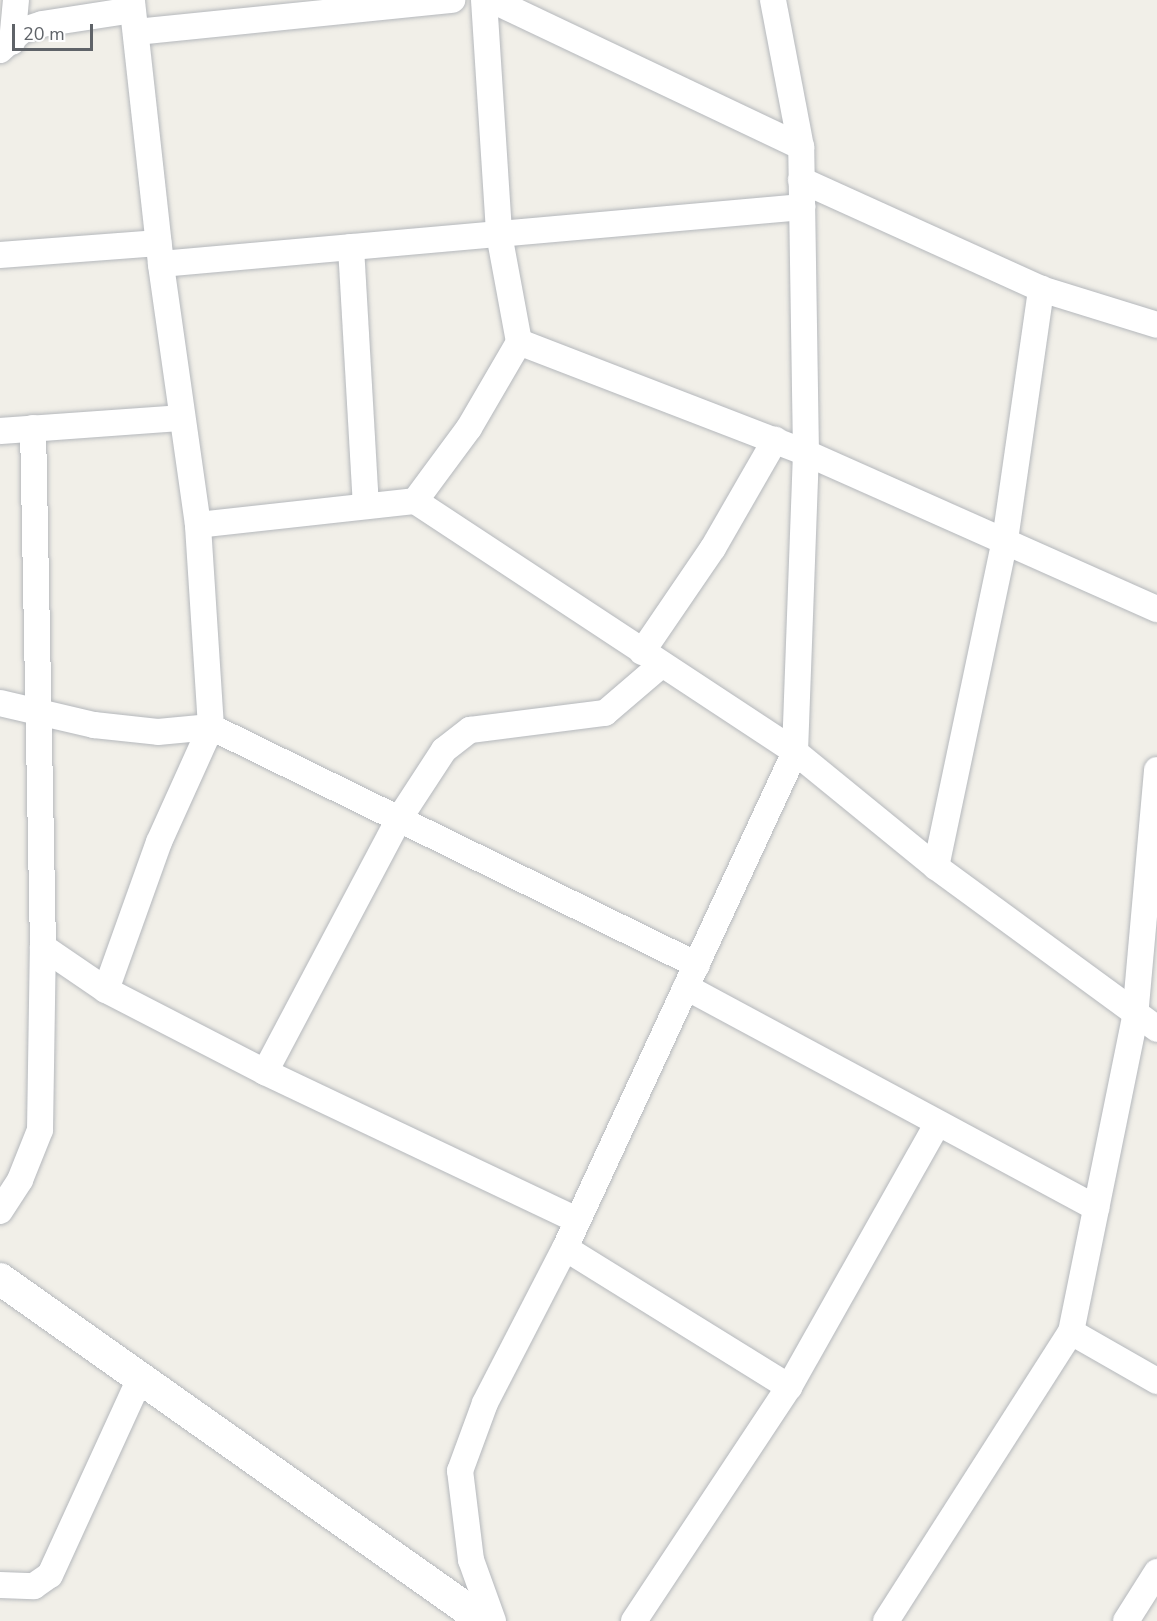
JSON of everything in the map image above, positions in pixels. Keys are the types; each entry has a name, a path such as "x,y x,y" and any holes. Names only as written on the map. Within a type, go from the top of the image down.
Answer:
{"street":[{"path":"6,46 16,0"},
{"path":"6,46 21,31 42,24 133,14 452,0"},
{"path":"415,501 469,428 519,342 499,234 484,0"},
{"path":"492,0 801,147"},
{"path":"493,1621 471,1560 460,1471 485,1402 565,1248 795,752 807,453 801,147 773,0"},
{"path":"106,990 159,842 211,727 198,525 181,418 160,253 133,14"},
{"path":"801,180 1041,289 1157,325"},
{"path":"0,255 351,247 802,207"},
{"path":"351,247 366,506"},
{"path":"936,867 1005,540 1041,289"},
{"path":"519,342 807,453 1157,609"},
{"path":"0,430 181,418"},
{"path":"0,1210 20,1180 40,1130 43,947 33,428"},
{"path":"265,1072 399,819 444,750 470,730 605,713 652,658 775,440"},
{"path":"198,525 415,501 795,752 936,867 1146,1023"},
{"path":"0,703 37,709 94,725 147,731 211,727 399,819 692,976 938,1124 1096,1208"},
{"path":"886,1621 1071,1332 1096,1208 1146,1023 1157,770"},
{"path":"43,947 106,990 265,1072 578,1220"},
{"path":"634,1621 789,1387 938,1124"},
{"path":"565,1248 789,1387"},
{"path":"0,1279 484,1621"},
{"path":"1071,1332 1157,1381"},
{"path":"0,1585 34,1586 50,1575 140,1378"},
{"path":"1126,1621 1157,1572"}]}
